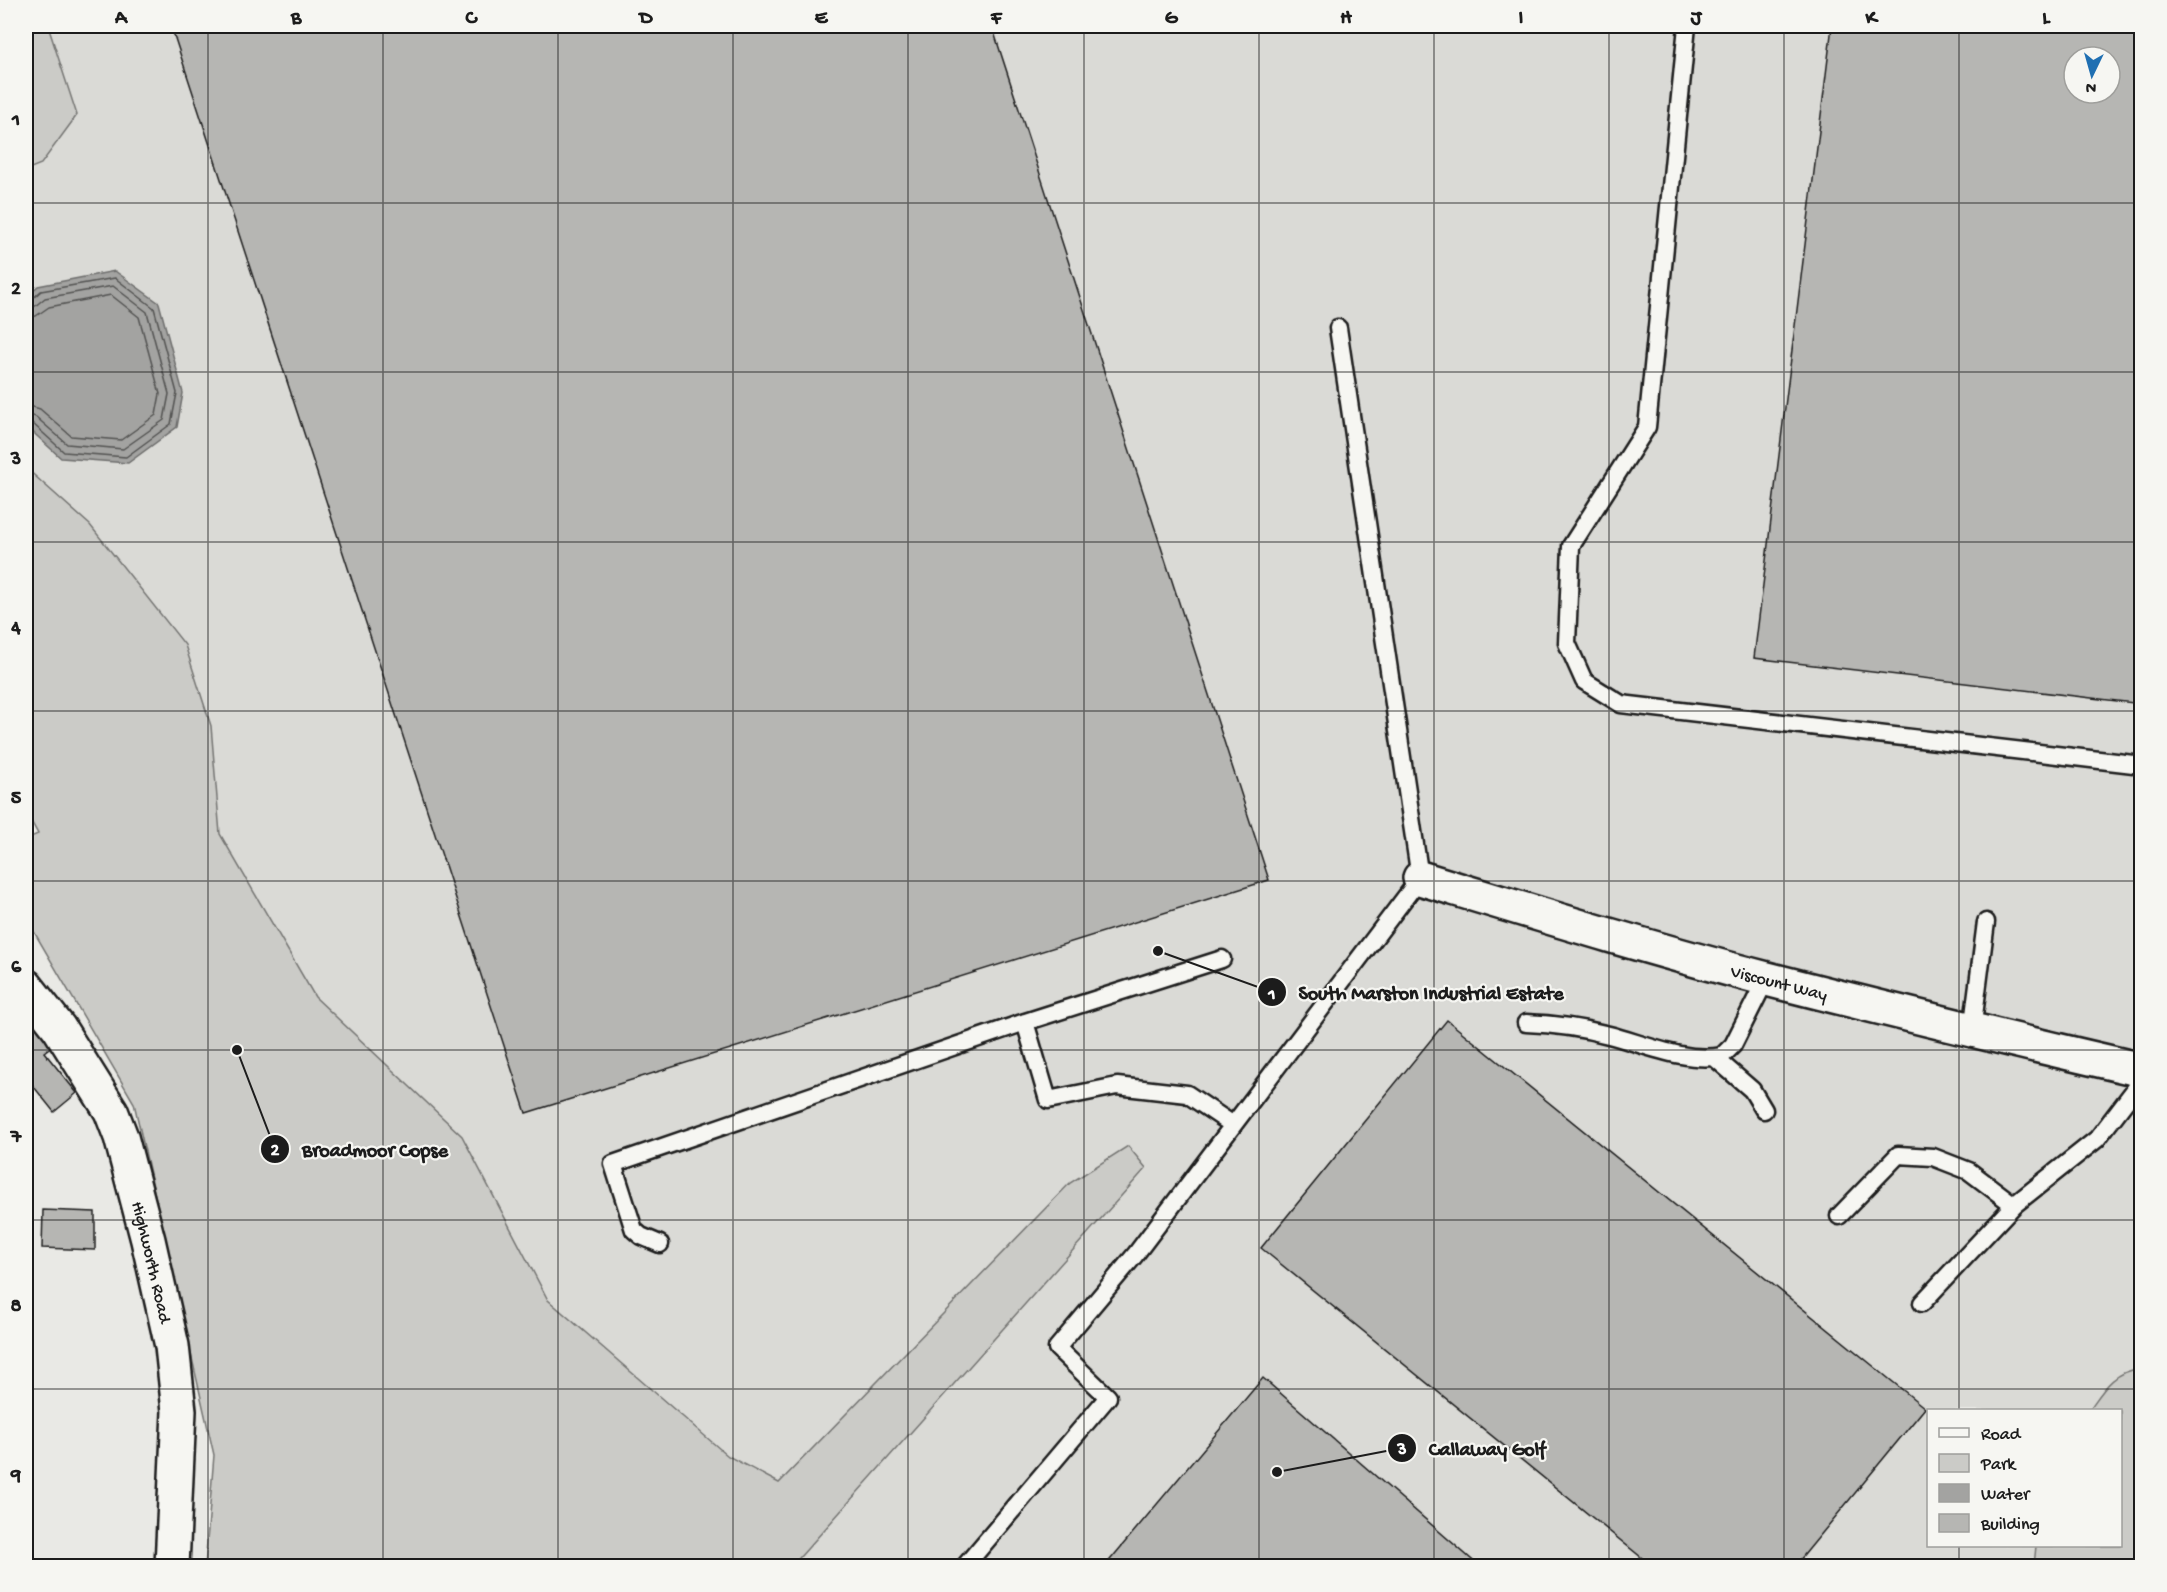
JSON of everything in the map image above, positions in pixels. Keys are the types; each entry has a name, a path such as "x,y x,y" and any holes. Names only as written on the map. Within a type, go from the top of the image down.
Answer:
{"street":[{"name":"Viscount Way","path":"1420,878 1766,979 1972,1031 2142,1070"},
{"name":"Highworth Road","path":"26,986 59,1028 111,1111 121,1137 148,1240 172,1346 179,1412 172,1566"}],"lane":[{"path":"1687,26 1647,427 1571,546 1567,643 1584,681 1621,704 2142,765"},
{"path":"965,1566 1108,1397 1057,1348 1135,1255 1420,878 1338,328"},
{"path":"1972,1031 1986,922"},
{"path":"660,1244 641,1236 634,1230 613,1164 1025,1022 1222,959"},
{"path":"1526,1023 1548,1024 1607,1034 1667,1051 1715,1058 1722,1056 1733,1046 1766,979"},
{"path":"1025,1022 1048,1100 1117,1086 1187,1094 1233,1125"},
{"path":"1715,1058 1752,1090 1764,1110"},
{"path":"1922,1303 2014,1205 2097,1139 2142,1080"},
{"path":"1839,1216 1898,1155 1933,1157 1969,1171 2014,1205"}],"shaded area":[{"path":"26,26 2141,26 2141,1566 559,1566 26,715"}],"green space":[{"path":"26,26 48,26 77,115 41,164 26,170"},
{"path":"26,468 90,525 185,645 211,726 220,834 315,997 462,1136 548,1300 728,1456 779,1483 1070,1183 1128,1146 1146,1168 792,1566 205,1566 214,1455 134,1103 26,918 26,839 38,834 26,812"},
{"path":"2141,1368 2141,1566 2034,1566 2036,1547 2122,1547 2122,1409 2090,1409 2110,1383 2131,1370"}],"water":[{"path":"115,271 159,303 183,393 177,427 128,463 61,458 26,426 26,297 38,286"}],"building":[{"path":"171,26 992,26 1269,880 526,1113"},
{"path":"1832,26 2142,26 2142,704 1754,658"},
{"path":"26,1011 53,1045 44,1052 77,1093 54,1112 26,1077"},
{"path":"1447,1020 1925,1408 1795,1566 1652,1566 1261,1248"},
{"path":"43,1210 95,1212 95,1250 42,1248"},
{"path":"1263,1378 1479,1566 1105,1566"}],"place":[{"name":"South Marston Industrial Estate","path":"1158,951"},
{"name":"Broadmoor Copse","path":"237,1050"},
{"name":"Callaway Golf","path":"1277,1472"}]}
